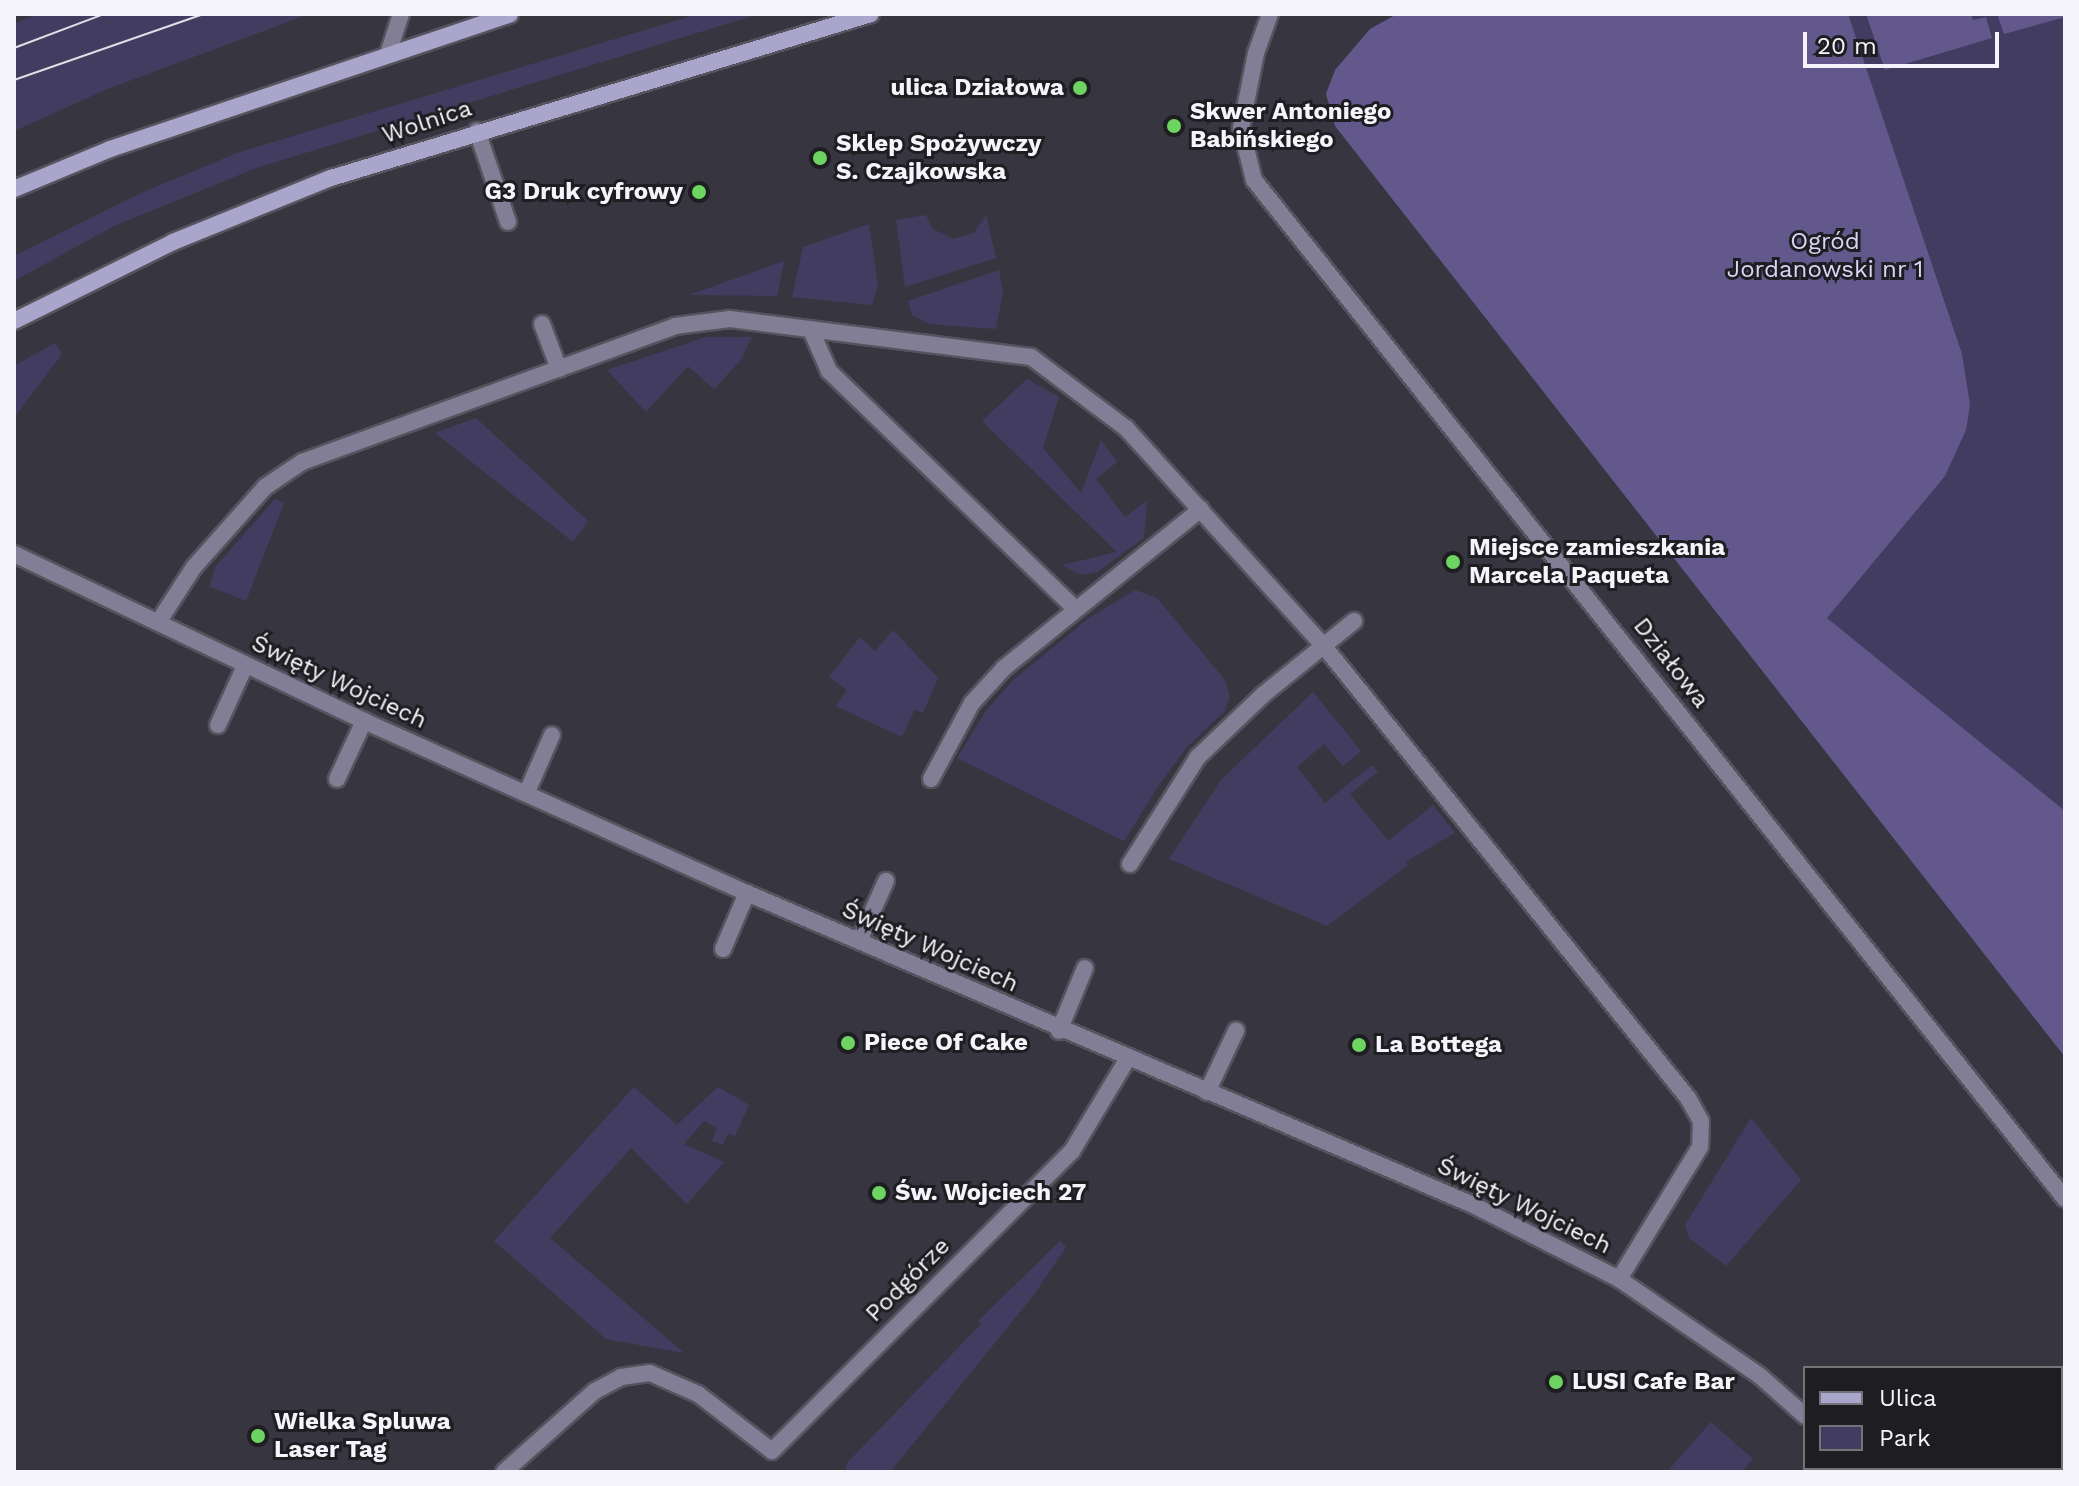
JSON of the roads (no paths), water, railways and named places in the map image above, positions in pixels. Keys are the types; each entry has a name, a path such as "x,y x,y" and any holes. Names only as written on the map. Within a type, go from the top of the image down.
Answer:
{"street":[{"path":"389,51 401,14"},
{"path":"14,189 110,149 389,51 510,14"},
{"name":"Wolnica","path":"14,321 173,242 331,178 477,131 871,14"},
{"name":"Działowa","path":"1270,14 1256,53 1241,128 1254,180 2065,1199"},
{"path":"477,131 508,222"},
{"path":"159,621 194,567 265,487 302,462 675,326 730,319 1031,357 1126,428 1323,645 1688,1098 1701,1121 1700,1147 1619,1279"},
{"path":"542,324 559,369"},
{"path":"811,330 829,371 1073,607"},
{"path":"931,779 972,703 1073,607 1201,509"},
{"name":"Święty Wojciech","path":"14,554 159,621 245,666 747,893 1059,1031 1471,1204 1619,1279 1760,1376 1803,1414"},
{"path":"1130,864 1198,757 1354,621"},
{"path":"218,725 245,666"},
{"path":"337,779 364,721"},
{"path":"527,792 552,735"},
{"path":"859,941 886,881"},
{"path":"723,949 747,893"},
{"path":"1059,1031 1085,968"},
{"path":"1207,1092 1236,1031"},
{"name":"Podgórze","path":"504,1472 595,1391 621,1377 650,1373 698,1394 772,1451 1072,1151 1127,1060"}],"tram line":[{"path":"14,48 104,14"},
{"path":"14,80 203,14"}],"place":[{"name":"ulica Działowa","path":"1080,88"},
{"name":"Skwer Antoniego Babińskiego","path":"1174,126"},
{"name":"Sklep Spożywczy S. Czajkowska","path":"820,158"},
{"name":"G3 Druk cyfrowy","path":"699,192"},
{"name":"Miejsce zamieszkania Marcela Paqueta","path":"1453,562"},
{"name":"Piece Of Cake","path":"848,1043"},
{"name":"La Bottega","path":"1359,1045"},
{"name":"Św. Wojciech 27","path":"879,1193"},
{"name":"LUSI Cafe Bar","path":"1556,1382"},
{"name":"Wielka Spluwa Laser Tag","path":"258,1436"}],"park label":[{"name":"Ogród Jordanowski nr 1","path":"1825,256"}]}
